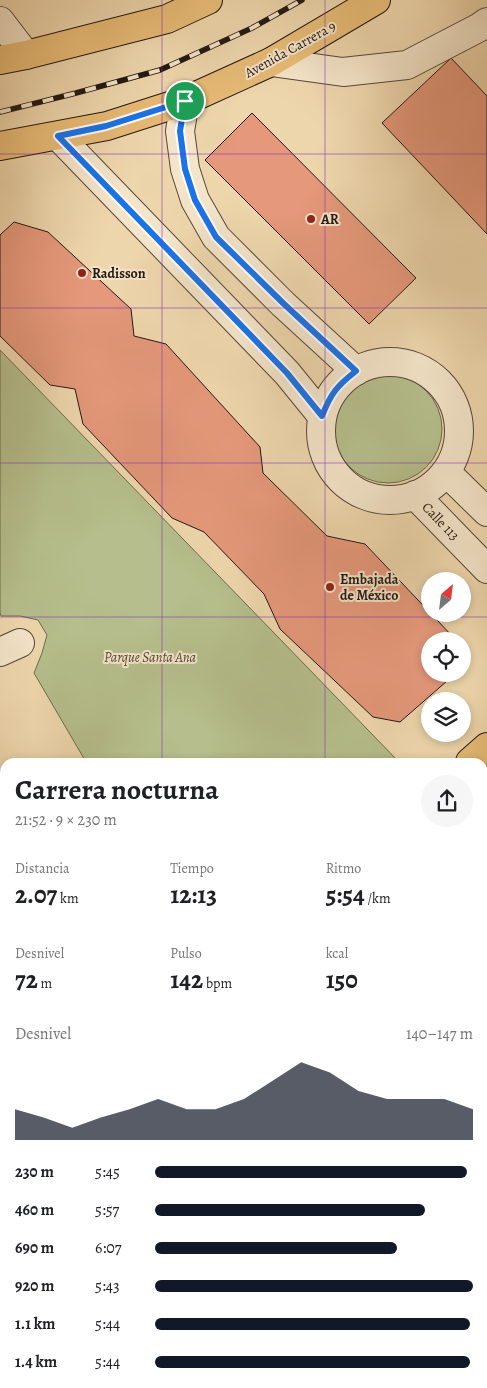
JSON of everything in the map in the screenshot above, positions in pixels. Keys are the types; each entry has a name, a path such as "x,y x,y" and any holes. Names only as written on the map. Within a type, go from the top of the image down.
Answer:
{"main road":[{"path":"13,57 167,19 208,0"},
{"name":"Avenida Carrera 9","path":"0,146 106,126 185,101 271,62 376,0"},
{"path":"475,758 487,747"}],"street":[{"path":"0,21 13,57"},
{"path":"271,62 343,72 407,65 487,22"},
{"path":"185,101 180,131 185,169 195,200 216,237 356,371"},
{"path":"58,136 287,373 322,416"},
{"path":"395,362 415,367 432,377 446,391 455,409 459,431 456,452 446,472 432,486 415,496 398,500 380,499 363,494 347,485 335,472 325,455 321,436 322,416 329,398 335,390 356,371 375,364 395,362"},
{"path":"446,472 487,512"},
{"name":"Calle 113","path":"415,496 487,569"}],"green space":[{"name":"Parque Santa Ana","path":"0,350 395,758 84,758 34,673 47,635 38,620 20,616 1,616"},
{"path":"388,375 409,379 426,391 438,408 442,429 438,450 426,467 409,479 388,483 367,479 350,467 338,450 334,429 338,408 350,391 367,379"}],"building":[{"path":"451,58 487,96 487,234 382,123"},
{"name":"AR","path":"252,113 416,278 369,324 205,160"},
{"path":"14,222 48,232 131,309 134,336 166,344 260,447 263,473 327,536 365,544 421,603 421,622 439,622 448,632 421,632 421,682 446,682 434,692 421,692 421,704 400,722 373,717 280,629 264,594 204,532 172,518 83,424 75,389 50,385 0,336 0,235"}],"railway":[{"path":"0,112 160,70 252,28 302,0"}],"place":[{"name":"AR","path":"311,219"},
{"name":"Radisson","path":"82,273"},
{"name":"Embajada de México","path":"330,587"}],"route":[{"path":"185,101 180,131 185,169 195,200 216,237 356,371 341,383 329,398 322,416 287,373 58,136 106,126 185,101"}]}
